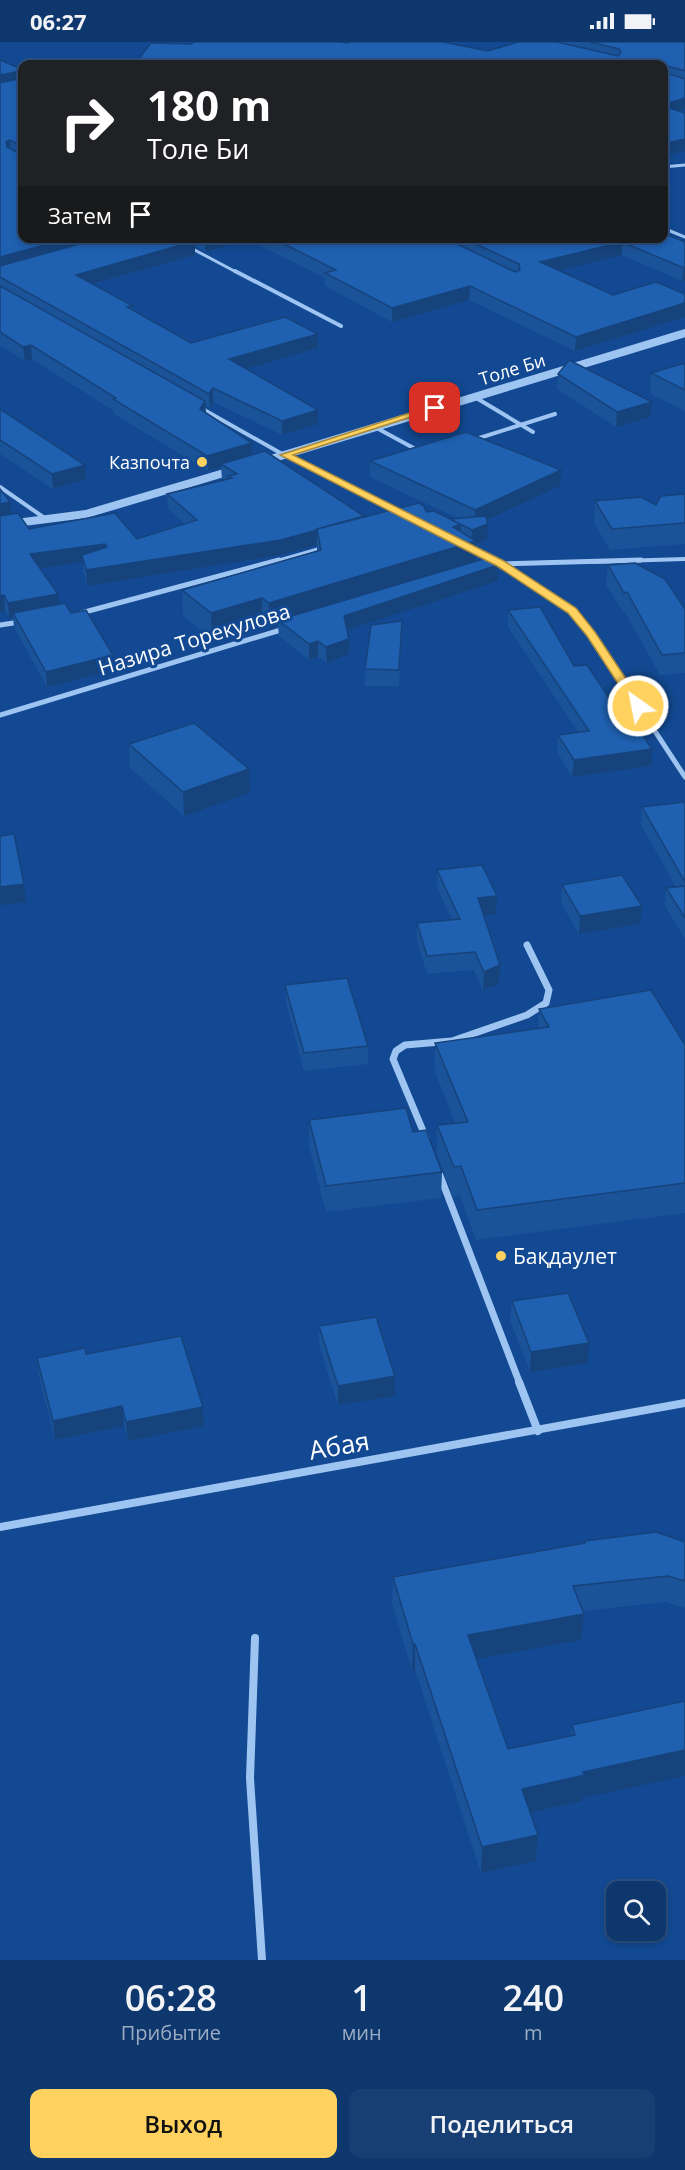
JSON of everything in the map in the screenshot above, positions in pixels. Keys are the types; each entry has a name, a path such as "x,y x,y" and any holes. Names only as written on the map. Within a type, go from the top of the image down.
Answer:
{"street":[{"path":"668,167 685,165"},
{"path":"668,230 685,237"},
{"path":"183,244 341,326"},
{"name":"Толе Би","path":"251,465 685,333"},
{"path":"472,396 533,432"},
{"path":"193,403 285,455 406,516"},
{"path":"469,441 555,414"},
{"path":"374,426 413,449 426,452"},
{"path":"0,525 86,514 240,468"},
{"path":"0,487 46,519"},
{"path":"74,614 134,601 326,547"},
{"path":"469,548 500,564 572,610 685,777"},
{"path":"489,567 500,564 685,559"},
{"path":"0,625 32,620"},
{"name":"Назира Торекулова","path":"0,715 296,626"},
{"path":"427,1142 393,1059 396,1051 405,1045 452,1041 527,1015 546,1003 549,990 527,945"},
{"path":"436,1164 537,1431"},
{"name":"Абая","path":"0,1527 685,1404"},
{"path":"255,1638 250,1778 262,1960"}],"building":[{"path":"194,42 443,42 488,51 518,42 557,42 618,56 621,53 619,49 590,42 685,42 685,71 668,66 668,60 138,60 151,43 191,44"},
{"path":"0,60 18,67 18,72 0,75"},
{"path":"668,74 685,79 685,98 668,103"},
{"path":"18,79 18,145 10,140 6,142 7,147 18,153 18,243 52,243 0,257 0,83"},
{"path":"668,108 685,113 685,139 668,143"},
{"path":"668,235 685,242 685,268 624,243 668,243"},
{"path":"83,243 188,243 76,275 133,306 127,307 191,343 285,317 318,334 229,359 318,410 282,421 213,388 209,394 0,277 0,266"},
{"path":"282,243 455,243 515,272 520,270 519,264 474,243 618,243 540,262 613,295 656,282 685,294 685,303 576,337 470,286 392,308 325,273 336,270"},
{"path":"0,286 205,401 200,409 252,443 207,456 113,399 116,398 31,345 23,347 0,332"},
{"path":"569,360 652,402 617,412 558,374"},
{"path":"685,363 685,390 651,373"},
{"path":"0,409 85,465 52,474 0,440"},
{"path":"466,432 561,470 475,510 370,461"},
{"path":"265,451 364,516 281,540 86,570 82,555 107,547 105,544 30,554 58,594 8,603 4,595 0,596 0,516 18,513 29,529 115,513 137,539 197,520 167,494 232,478 228,476 237,474 221,464"},
{"path":"0,489 10,502 0,504"},
{"path":"685,494 685,523 612,529 595,501 641,497 656,505 661,496"},
{"path":"419,503 424,506 426,512 434,511 461,524 453,527 476,541 269,603 262,598 211,613 182,590 321,550 317,529"},
{"path":"486,516 488,524 472,530 450,519"},
{"path":"487,558 498,565 344,616 349,639 326,647 318,641 309,644 278,620"},
{"path":"635,563 665,579 685,609 685,653 662,655 627,592 624,593 608,565"},
{"path":"65,603 71,613 86,610 113,655 46,672 13,613"},
{"path":"540,607 574,666 587,665 628,726 636,725 652,749 574,760 558,735 589,731 508,610"},
{"path":"402,621 399,670 365,669 371,625"},
{"path":"194,723 249,769 183,792 129,744"},
{"path":"685,803 685,882 642,807"},
{"path":"14,834 24,884 0,887 0,836"},
{"path":"482,865 497,896 478,898 500,965 484,972 475,952 427,956 417,923 460,919 437,870"},
{"path":"622,875 642,906 580,916 562,885"},
{"path":"685,886 685,918 666,888"},
{"path":"347,978 368,1046 304,1053 285,985"},
{"path":"651,990 685,1045 685,1183 477,1210 461,1166 454,1167 437,1125 468,1122 435,1043 549,1027 539,1009"},
{"path":"406,1108 413,1132 426,1130 442,1172 326,1186 309,1120"},
{"path":"568,1293 589,1343 531,1352 512,1301"},
{"path":"376,1317 395,1376 338,1386 319,1326"},
{"path":"181,1336 203,1407 126,1422 122,1406 53,1421 37,1358 85,1348 86,1354"},
{"path":"656,1532 685,1542 685,1581 668,1576 573,1586 584,1614 468,1635 508,1749 575,1735 572,1725 685,1701 685,1750 583,1772 585,1775 522,1789 538,1835 482,1847 415,1644 413,1644 393,1577 585,1543 584,1541"}],"place":[{"name":"Казпочта","path":"202,462"},
{"name":"Бақдаулет","path":"501,1256"}],"route":[{"path":"435,408 285,455 500,564 572,610 638,706"}]}
